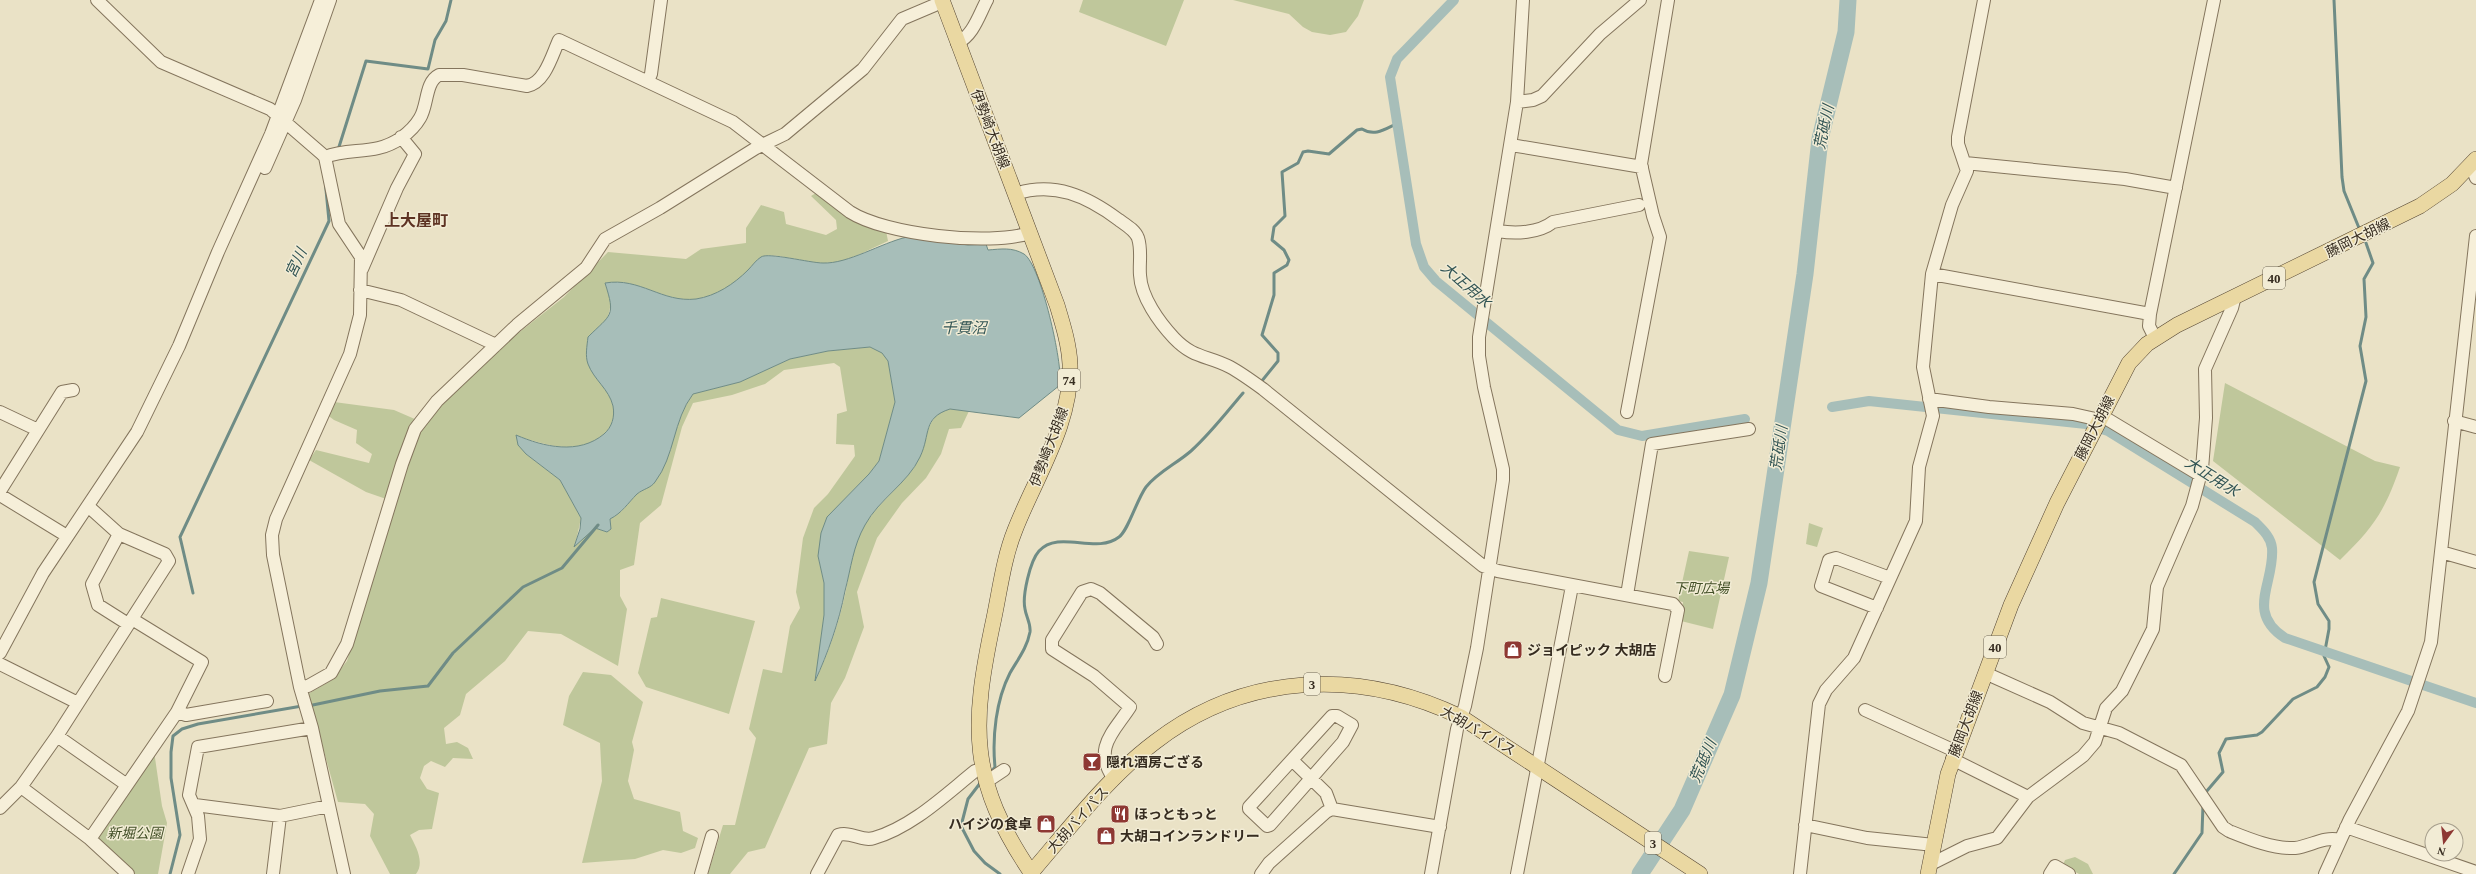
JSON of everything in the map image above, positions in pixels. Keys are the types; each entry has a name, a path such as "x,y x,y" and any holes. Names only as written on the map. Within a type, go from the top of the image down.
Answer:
{"main road":[{"name":"伊勢崎大胡線","path":"942,1 1030,233 1065,332 1069,353 1069,382 1061,423 1015,528 1005,563 979,694 978,738 984,775 1006,832 1031,874"},
{"name":"藤岡大胡線","path":"1929,869 1943,789 1954,755 2023,573 2129,363 2155,338 2235,296 2415,209 2435,197 2474,168"},
{"name":"大胡バイパス","path":"1031,874 1114,779 1154,743 1188,720 1236,698 1270,689 1318,684 1374,688 1413,697 1461,717 1700,874"}],"street":[{"path":"97,0 161,62 270,109 325,158 339,224 361,257 360,315 350,354 273,529 273,555 300,687 312,728 344,874"},
{"path":"283,119 321,0"},
{"path":"0,653 43,573 137,432 202,294 218,252 283,119 330,0"},
{"path":"648,81 651,74 660,0"},
{"path":"957,43 964,40 970,33 987,0"},
{"path":"1432,874 1457,728 1474,663 1490,569 1503,469 1481,372 1480,326 1498,231 1518,102 1523,0"},
{"path":"1518,102 1533,100 1542,96 1600,34 1640,0"},
{"path":"1627,412 1660,237 1653,216 1642,167 1668,0"},
{"path":"1800,874 1819,704 1826,690 1854,658 1916,521 1919,467 1933,416 1923,367 1932,274 1952,205 1967,171 1958,144 1958,137 1984,0"},
{"path":"2155,338 2149,326 2150,314 2214,0"},
{"path":"300,687 308,686 331,673 347,644 357,616 387,510 415,429 437,401 496,345 586,268 605,238 622,227 660,208 764,145 785,134 845,86 866,66 902,19 942,1"},
{"path":"325,158 344,153 376,150 401,137 420,119 431,83 435,77 446,74 527,86 533,85 540,79 560,40 733,122 850,212 873,223 960,238 1030,233"},
{"path":"360,274 396,188 415,154 401,137"},
{"path":"1511,145 1642,167"},
{"path":"1965,163 2126,178 2176,188"},
{"path":"1015,194 1043,188 1071,192 1106,210 1134,231 1140,250 1140,276 1145,294 1155,314 1174,338 1193,354 1230,367 1263,389 1478,563 1490,569 1572,586 1673,604 1678,610 1665,676"},
{"path":"1498,231 1510,233 1544,229 1553,222 1639,205"},
{"path":"2325,874 2346,827 2399,731 2416,693 2433,630 2454,421 2476,236"},
{"path":"1932,274 2150,314"},
{"path":"360,290 402,300 496,345"},
{"path":"1929,869 1967,846 1997,838 2028,797 2090,750 2101,729 2106,708 2122,691 2154,629 2157,587 2188,518 2196,493 2200,477 2206,418 2205,369 2232,308 2235,296"},
{"path":"0,491 62,392 73,390"},
{"path":"1930,401 2073,414 2098,422 2200,477"},
{"path":"0,412 38,430"},
{"path":"2454,421 2476,427"},
{"path":"1627,595 1652,444 1749,429"},
{"path":"0,495 67,536"},
{"path":"0,808 21,787 57,736 169,559 165,554 119,534 89,506"},
{"path":"90,840 176,712 202,662 98,605 92,584 119,534"},
{"path":"2441,552 2476,562"},
{"path":"1877,608 1821,586 1829,560 1836,558 1890,578"},
{"path":"1517,874 1572,586"},
{"path":"1114,779 1107,767 1105,743 1130,707 1094,676 1052,649 1052,640 1082,592 1091,589 1100,593 1153,636 1157,644"},
{"path":"0,664 78,703"},
{"path":"1985,673 2050,702 2083,723 2119,734 2181,765 2223,827 2229,831 2286,848 2302,846 2328,838 2340,840"},
{"path":"176,712 186,715 267,701"},
{"path":"1865,710 1954,755 2028,797"},
{"path":"1332,716 1337,716 1352,725 1343,742 1312,779 1270,825 1267,826 1248,809 1292,760 1332,716"},
{"path":"188,874 200,839 195,805 189,795 198,747 312,728"},
{"path":"57,736 127,785"},
{"path":"1292,760 1326,793 1332,809"},
{"path":"817,874 838,835 851,834 872,839 888,832 925,811 975,771 984,775 1004,770"},
{"path":"21,787 90,840 128,874"},
{"path":"195,805 280,816 329,806"},
{"path":"1261,874 1269,863 1326,812 1332,809 1440,827"},
{"path":"274,874 280,816"},
{"path":"1805,825 1867,838 1934,845"},
{"path":"2346,827 2455,870 2476,871"},
{"path":"701,874 712,836"},
{"path":"2050,874 2055,866 2069,874"}],"green space":[{"path":"1083,0 1184,0 1166,46 1079,12"},
{"path":"1233,0 1364,0 1358,16 1346,32 1330,35 1312,32 1303,27 1289,14"},
{"path":"816,193 886,231 888,241 841,261 818,263 775,256 762,257 744,275 731,285 711,295 696,299 673,297 629,284 617,282 605,283 611,303 607,322 599,326 588,364 605,389 613,406 614,414 609,428 604,434 594,441 572,447 550,445 516,436 526,454 560,480 581,518 575,546 595,528 607,532 611,529 610,519 627,506 635,496 657,478 669,454 682,413 693,394 740,382 790,359 828,351 870,347 883,353 888,361 895,402 879,461 869,474 839,505 818,556 824,583 824,615 816,679 830,647 844,601 855,547 861,531 876,509 902,483 913,469 921,452 927,432 936,416 942,411 951,409 969,411 961,428 949,429 941,454 926,478 902,503 877,538 857,592 864,627 845,678 831,703 827,744 809,748 765,848 748,852 730,874 708,874 723,825 735,825 756,738 749,729 763,669 782,673 790,626 800,608 796,592 803,538 814,508 828,494 855,456 854,445 836,444 837,414 847,411 840,367 834,363 784,370 765,384 732,395 693,403 682,427 661,505 640,523 634,565 620,570 620,596 627,609 618,666 561,634 528,631 505,661 466,694 460,715 444,728 446,744 457,742 468,748 473,759 453,758 445,767 431,761 424,766 420,778 427,789 439,793 432,829 419,830 410,835 419,854 420,860 419,869 416,874 390,874 370,836 374,814 365,804 338,802 308,694 332,680 347,661 382,547 392,501 366,492 309,460 316,450 369,463 372,454 356,443 357,430 334,420 326,414 334,402 394,410 424,423 450,392 497,350 564,297 608,252 686,259 701,249 746,243 746,228 761,205 784,212 786,224 826,235 837,229 836,220 811,196"},
{"path":"2225,383 2375,461 2400,467 2389,496 2377,518 2370,528 2340,560 2213,461"},
{"path":"1809,523 1823,528 1817,547 1806,544"},
{"name":"下町広場","path":"1689,551 1729,557 1713,629 1681,621 1683,602 1678,601"},
{"path":"661,598 755,621 729,714 646,687 638,673 651,618 657,617"},
{"path":"583,672 611,675 643,702 632,742 634,750 628,781 634,799 680,812 683,831 698,838 695,848 681,853 663,850 635,859 582,863 602,781 600,743 563,725 569,696"},
{"name":"新堀公園","path":"154,751 162,806 167,823 158,874 135,874 94,839"},
{"path":"2075,857 2088,864 2093,874 2079,874 2063,865 2065,860"}],"water":[{"name":"千貫沼","path":"907,237 968,245 986,244 988,250 1011,249 1024,254 1031,262 1037,276 1050,316 1058,357 1060,385 1019,418 950,409 935,417 931,422 923,449 915,466 878,507 861,533 853,557 843,603 836,626 829,648 815,681 824,615 824,583 818,556 821,533 827,517 869,474 879,461 895,402 888,361 882,353 870,347 828,351 790,359 740,382 693,394 681,415 667,461 655,482 637,494 621,511 610,519 611,529 607,532 595,528 574,547 580,529 581,518 560,480 526,454 518,445 516,435 538,443 561,447 573,447 594,441 604,434 611,425 614,410 611,400 591,370 586,354 588,337 602,324 611,309 605,283 618,282 640,286 672,297 696,299 711,295 731,285 761,257 772,256 817,263 833,262 854,257"}],"waterway":[{"name":"宮川","path":"338,150 366,61 428,69 435,40 446,21 451,0"},
{"name":"大正用水","path":"1454,0 1397,59 1390,77 1416,244 1424,267 1436,281 1618,430 1642,436 1745,419"},
{"name":"荒砥川","path":"1640,874 1682,810 1732,695 1759,583 1805,274 1820,139 1846,32 1848,0"},
{"path":"2334,0 2342,177 2344,191 2359,228"},
{"path":"1261,382 1278,361 1278,353 1262,335 1274,295 1274,273 1287,265 1289,260 1284,250 1272,240 1274,227 1285,216 1282,172 1298,163 1303,152 1308,151 1329,154 1357,130 1362,129 1376,132 1398,123"},
{"name":"宮川","path":"193,593 180,537 329,221 325,179"},
{"path":"2206,792 2223,772 2219,753 2226,739 2257,735 2262,732 2293,699 2317,687 2325,677 2329,667 2324,656 2329,621 2318,604 2314,582 2366,381 2360,346 2366,317 2364,279 2373,263 2366,243"},
{"path":"992,771 995,767 994,743 996,719 1001,695 1010,673 1029,638 1030,626 1024,603 1030,570 1039,551 1047,545 1057,542 1100,544 1110,542 1119,537 1126,528 1146,487 1162,472 1185,456 1198,444 1243,393"},
{"name":"大正用水","path":"1832,407 1869,401 2086,424 2108,431 2255,522 2263,530 2270,540 2272,548 2272,561 2264,607 2267,618 2273,628 2285,638 2476,703"},
{"path":"308,706 380,691 428,686 453,653 523,587 562,568 598,525"},
{"path":"170,874 180,835 171,778 171,752 173,736 182,729 198,724 302,706"},
{"path":"981,782 968,799 961,826 974,851 985,863 1000,874"},
{"path":"2174,874 2202,833 2203,805"}],"place":[{"name":"ジョイピック 大胡店","path":"1513,650"},
{"name":"隠れ酒房ござる","path":"1092,762"},
{"name":"ほっともっと","path":"1120,814"},
{"name":"ハイジの食卓","path":"1046,824"},
{"name":"大胡コインランドリー","path":"1106,836"}],"district":[{"name":"上大屋町","path":"416,220"}]}
